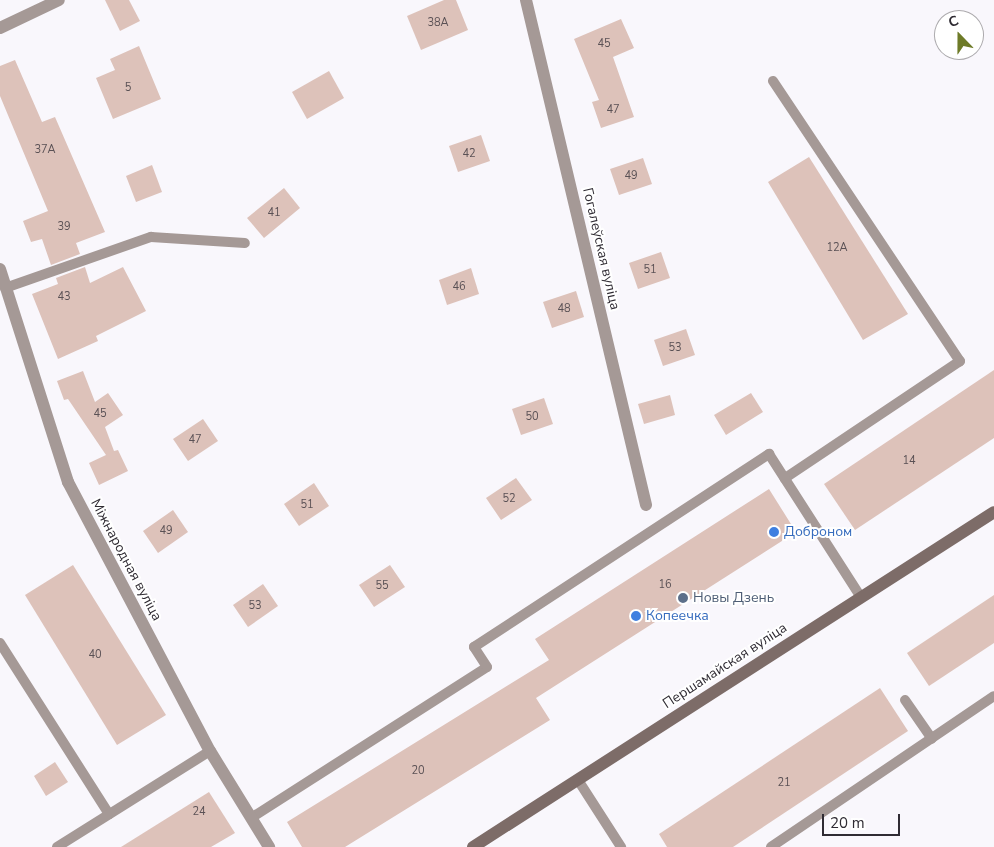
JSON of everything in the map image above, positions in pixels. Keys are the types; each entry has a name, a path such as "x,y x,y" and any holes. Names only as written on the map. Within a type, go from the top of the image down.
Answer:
{"main road":[{"name":"Першамайская вуліца","path":"473,847 860,596 994,512"}],"street":[{"path":"0,28 59,0"},
{"name":"Гогалеўская вуліца","path":"526,0 646,505"},
{"name":"Міжнародная вуліца","path":"0,269 68,482 210,752 269,847"}],"lane":[{"path":"773,81 960,361 785,478"},
{"path":"5,288 151,237 245,243"},
{"path":"250,818 487,667 474,647 769,454 860,596"},
{"path":"0,643 109,814"},
{"path":"771,847 994,696"},
{"path":"905,700 932,739"},
{"path":"57,847 210,752"},
{"path":"578,780 621,847"}],"building":[{"path":"105,0 129,0 140,21 120,31"},
{"path":"444,0 456,0 468,30 421,50 407,16"},
{"path":"621,19 634,48 613,57 634,117 601,128 592,102 599,100 574,39"},
{"path":"139,46 161,99 113,119 96,78 115,70 110,59"},
{"path":"15,60 42,122 55,117 105,232 76,243 80,254 51,265 42,239 31,242 23,221 48,211 0,96 0,66"},
{"path":"329,71 344,98 307,119 292,92"},
{"path":"481,135 490,161 458,172 449,146"},
{"path":"809,157 908,314 863,340 768,182"},
{"path":"643,158 652,184 619,195 610,169"},
{"path":"152,165 162,192 136,202 126,176"},
{"path":"284,188 300,208 264,238 247,218"},
{"path":"661,252 670,278 638,289 629,263"},
{"path":"85,267 90,283 123,267 146,311 96,336 98,341 58,359 32,294 58,284 56,278"},
{"path":"471,268 479,294 447,305 439,280"},
{"path":"576,291 584,317 552,328 543,302"},
{"path":"686,329 695,355 663,366 654,340"},
{"path":"994,370 994,438 855,530 824,484"},
{"path":"83,371 95,402 108,393 123,415 105,427 114,451 118,450 128,471 99,485 89,463 106,455 68,399 64,400 57,381"},
{"path":"751,393 763,412 726,435 714,415"},
{"path":"670,395 675,415 644,424 638,404"},
{"path":"544,398 553,424 521,435 512,409"},
{"path":"203,419 218,441 188,461 173,439"},
{"path":"516,478 532,500 501,520 486,498"},
{"path":"314,483 329,506 299,526 284,504"},
{"path":"769,489 796,532 536,698 550,720 345,847 302,847 287,822 549,660 535,639"},
{"path":"173,510 188,532 158,553 143,531"},
{"path":"73,565 166,715 117,745 25,595"},
{"path":"390,565 405,587 374,607 359,585"},
{"path":"263,584 278,606 248,627 233,605"},
{"path":"994,595 994,643 929,686 907,653"},
{"path":"880,688 908,731 733,847 667,847 659,834"},
{"path":"55,762 68,782 46,796 34,776"},
{"path":"209,792 235,833 211,847 121,847"}],"place":[{"name":"Доброном","path":"774,532"},
{"name":"Новы Дзень","path":"683,598"},
{"name":"Копеечка","path":"636,616"}]}
